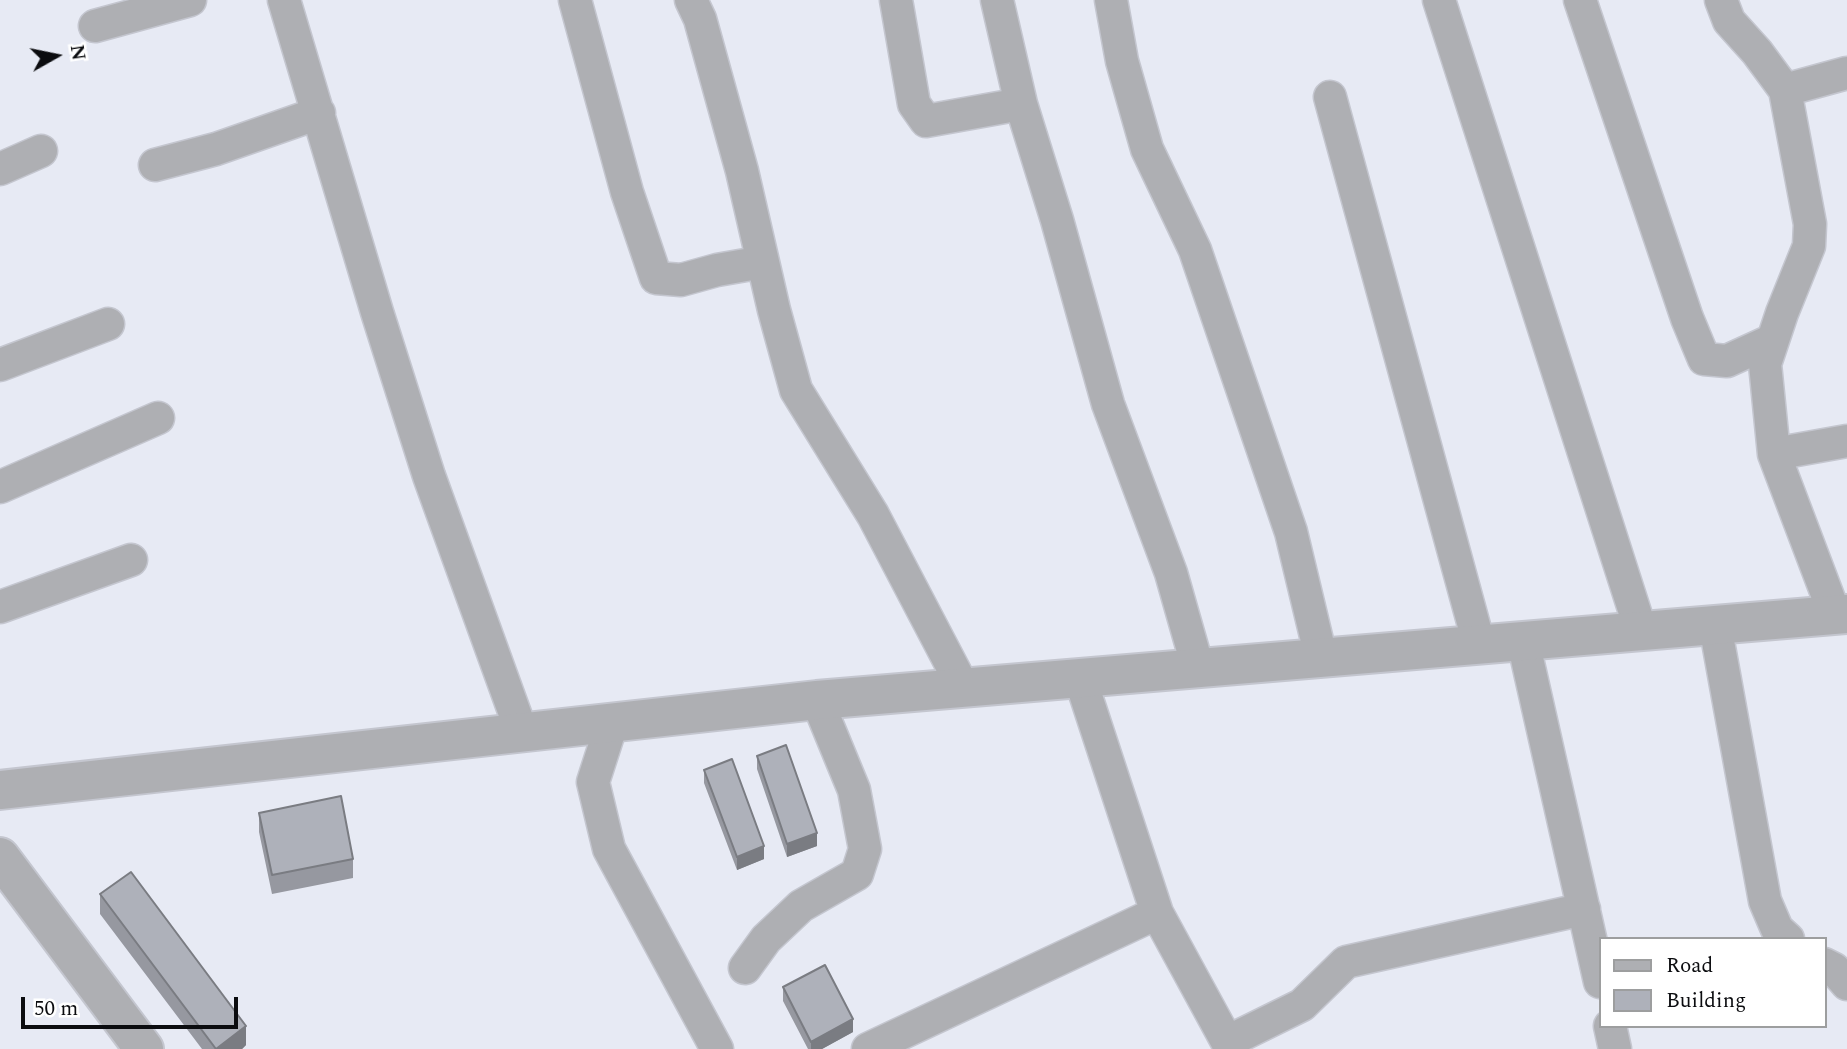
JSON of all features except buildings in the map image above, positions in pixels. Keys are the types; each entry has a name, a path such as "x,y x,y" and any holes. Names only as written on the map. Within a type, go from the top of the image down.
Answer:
{"street":[{"path":"95,26 190,0"},
{"path":"284,0 377,312 429,475 522,733"},
{"path":"575,0 627,192 656,278 681,280 763,262"},
{"path":"691,0 700,19 742,171 796,390 873,515 963,687"},
{"path":"896,0 914,104 926,121 1021,104"},
{"path":"997,0 1021,104 1057,220 1108,404 1171,573 1198,668"},
{"path":"1111,0 1122,61 1147,149 1195,250 1291,532 1321,657"},
{"path":"1439,0 1641,631"},
{"path":"1580,0 1687,318 1704,359 1727,360 1773,340"},
{"path":"0,790 817,700 1841,614 1774,454 1765,364 1809,246 1810,224 1785,90 1757,52 1729,21 1721,0"},
{"path":"1785,90 1847,73"},
{"path":"1330,97 1479,644"},
{"path":"155,165 216,149 319,113"},
{"path":"0,169 41,151"},
{"path":"0,365 108,324"},
{"path":"0,487 158,418"},
{"path":"1774,454 1847,442"},
{"path":"0,607 131,560"},
{"path":"1715,625 1765,901 1777,929 1786,937"},
{"path":"1523,641 1598,973"},
{"path":"1080,677 1157,913 1229,1046 1302,1005 1346,962 1584,909"},
{"path":"745,968 765,939 801,906 857,874 865,849 854,790 817,700"},
{"path":"612,723 593,782 609,849 718,1049"},
{"path":"0,857 144,1049"},
{"path":"868,1049 1157,913"},
{"path":"1826,965 1834,969 1847,984"},
{"path":"1610,1028 1615,1049"}]}
